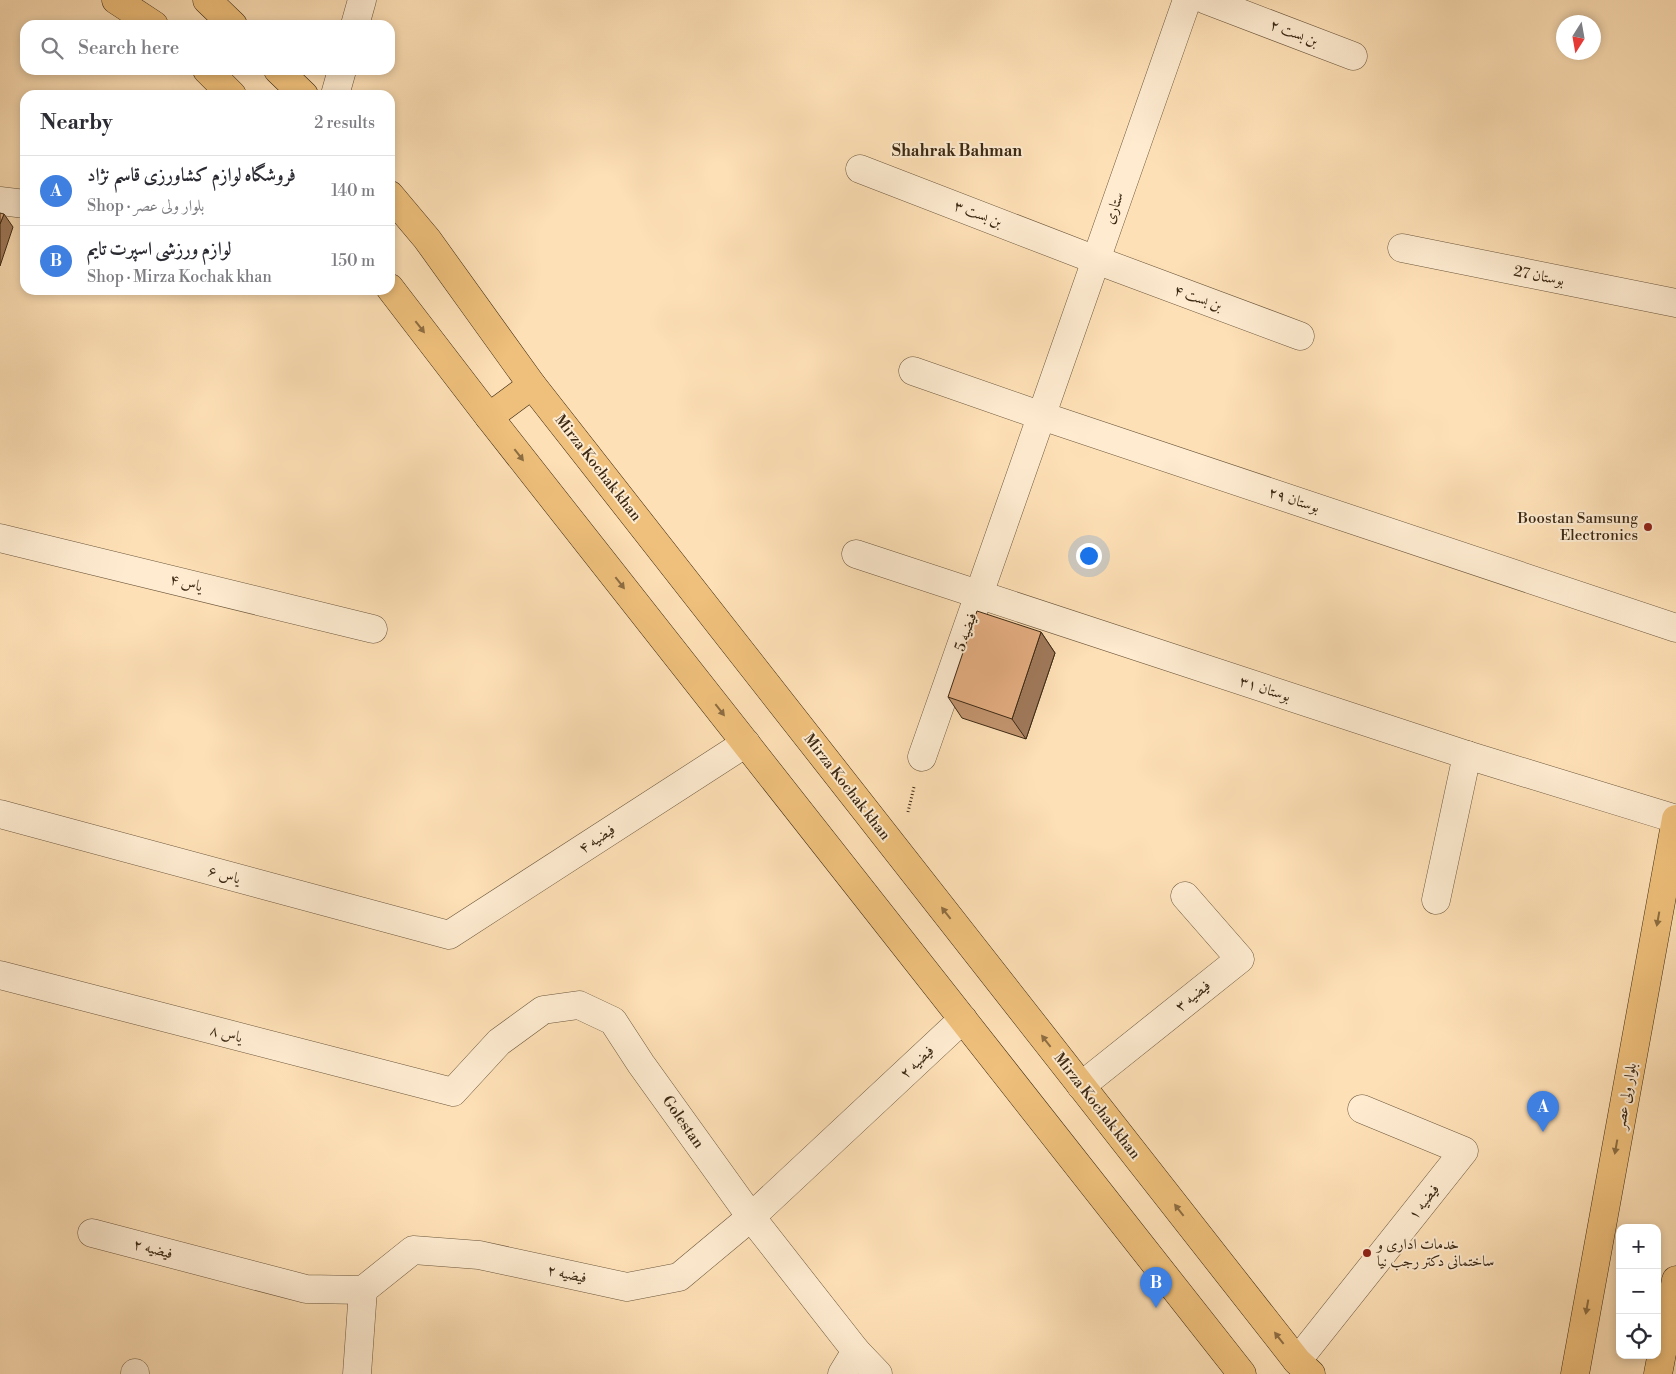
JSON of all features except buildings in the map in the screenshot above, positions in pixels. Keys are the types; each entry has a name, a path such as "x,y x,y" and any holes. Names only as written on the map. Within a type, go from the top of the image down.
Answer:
{"main road":[{"path":"116,0 146,20"},
{"path":"207,0 228,20"},
{"path":"213,75 227,90"},
{"path":"283,75 299,90"},
{"name":"Mirza Kochak khan","path":"395,201 426,239 532,385 1304,1368"},
{"path":"395,295 489,417 1242,1374"},
{"path":"489,417 532,385"},
{"name":"بلوار ولی عصر","path":"1575,1374 1676,819"},
{"path":"1658,1374 1676,1280"}],"street":[{"path":"356,20 362,0"},
{"name":"ستاری","path":"1042,416 1187,0"},
{"name":"بن بست ۲","path":"1206,0 1353,56"},
{"path":"336,90 341,75"},
{"name":"بن بست ۳","path":"860,168 1096,260"},
{"path":"0,201 20,203"},
{"name":"بوستان 27","path":"1402,248 1676,303"},
{"name":"بن بست ۴","path":"1096,260 1300,336"},
{"name":"بوستان ۲۹","path":"913,371 1676,628"},
{"name":"فیضیه 5","path":"922,757 1042,416"},
{"name":"یاس ۴","path":"0,538 372,629"},
{"name":"بوستان ۳۱","path":"856,554 1467,755 1676,819"},
{"name":"فیضیه ۴","path":"449,935 746,743"},
{"path":"1436,900 1467,755"},
{"name":"یاس ۶","path":"0,814 449,935"},
{"name":"فیضیه ۳","path":"1081,1086 1240,959 1185,896"},
{"name":"یاس ۸","path":"0,975 452,1092"},
{"name":"Golestan","path":"452,1092 500,1042 543,1010 579,1005 613,1021 641,1064 751,1217 856,1350 878,1374"},
{"name":"فیضیه ۲","path":"92,1233 306,1289 362,1290 412,1250 479,1255 627,1287 679,1277 751,1217 963,1019"},
{"name":"فیضیه ۱","path":"1304,1368 1464,1151 1362,1109"},
{"path":"357,1374 362,1290"},
{"path":"842,1374 856,1350"}],"path":[{"path":"897,851 922,757"}],"place":[{"name":"Boostan Samsung Electronics","path":"1648,527"},
{"name":"فروشگاه لوازم کشاورزی قاسم نژاد","path":"1543,1132"},
{"name":"خدمات اداری و ساختمانی دکتر رجب نیا","path":"1367,1253"},
{"name":"لوازم ورزشی اسپرت تایم","path":"1156,1308"}],"district":[{"name":"Shahrak Bahman","path":"957,151"}]}
